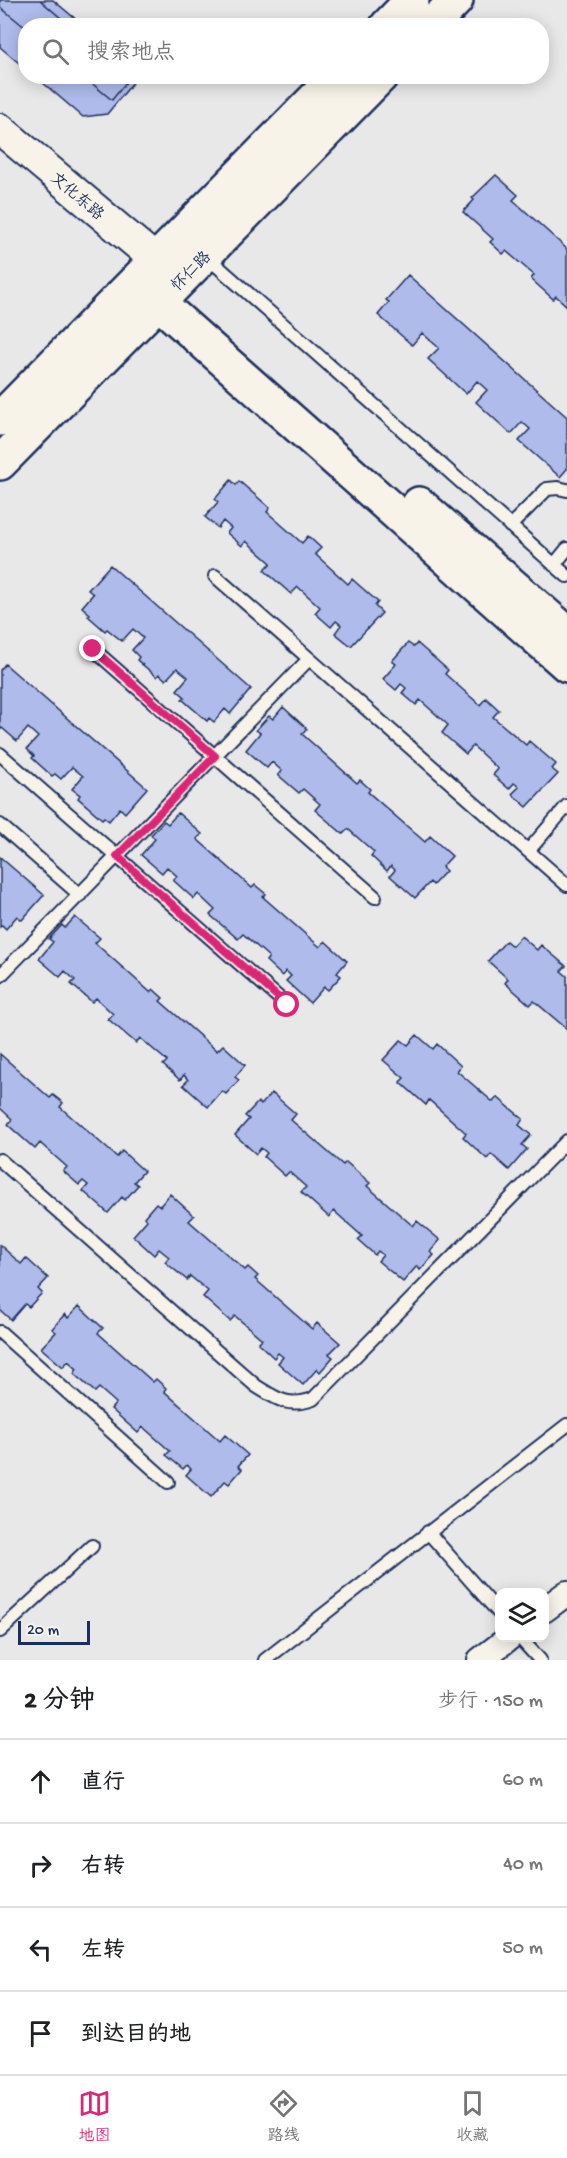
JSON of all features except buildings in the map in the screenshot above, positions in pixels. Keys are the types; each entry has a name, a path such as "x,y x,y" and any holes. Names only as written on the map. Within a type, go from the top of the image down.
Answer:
{"main road":[{"path":"395,18 412,0"},
{"path":"439,18 456,0"},
{"name":"怀仁路","path":"0,419 329,84"},
{"name":"怀仁路","path":"0,463 373,84"},
{"path":"165,295 567,633"},
{"path":"165,295 567,665"}],"street":[{"name":"文化东路","path":"0,129 156,260"},
{"path":"549,1606 567,1593"},
{"path":"480,1660 504,1642"}],"lane":[{"path":"205,255 567,576"},
{"path":"510,526 547,489 567,490"},
{"path":"554,565 567,549"},
{"path":"214,576 567,885"},
{"path":"93,649 375,897"},
{"path":"0,976 309,659"},
{"path":"0,754 287,1005"},
{"path":"528,851 567,806"},
{"path":"0,825 80,894"},
{"path":"0,1160 256,1386 280,1401 299,1404 313,1399 567,1141"},
{"path":"0,1332 168,1482"},
{"path":"265,1660 567,1425"},
{"path":"428,1532 495,1608"},
{"path":"0,1631 92,1546"},
{"path":"524,1642 540,1660"}],"route":[{"path":"93,649 215,756 117,856 287,1005"}]}
